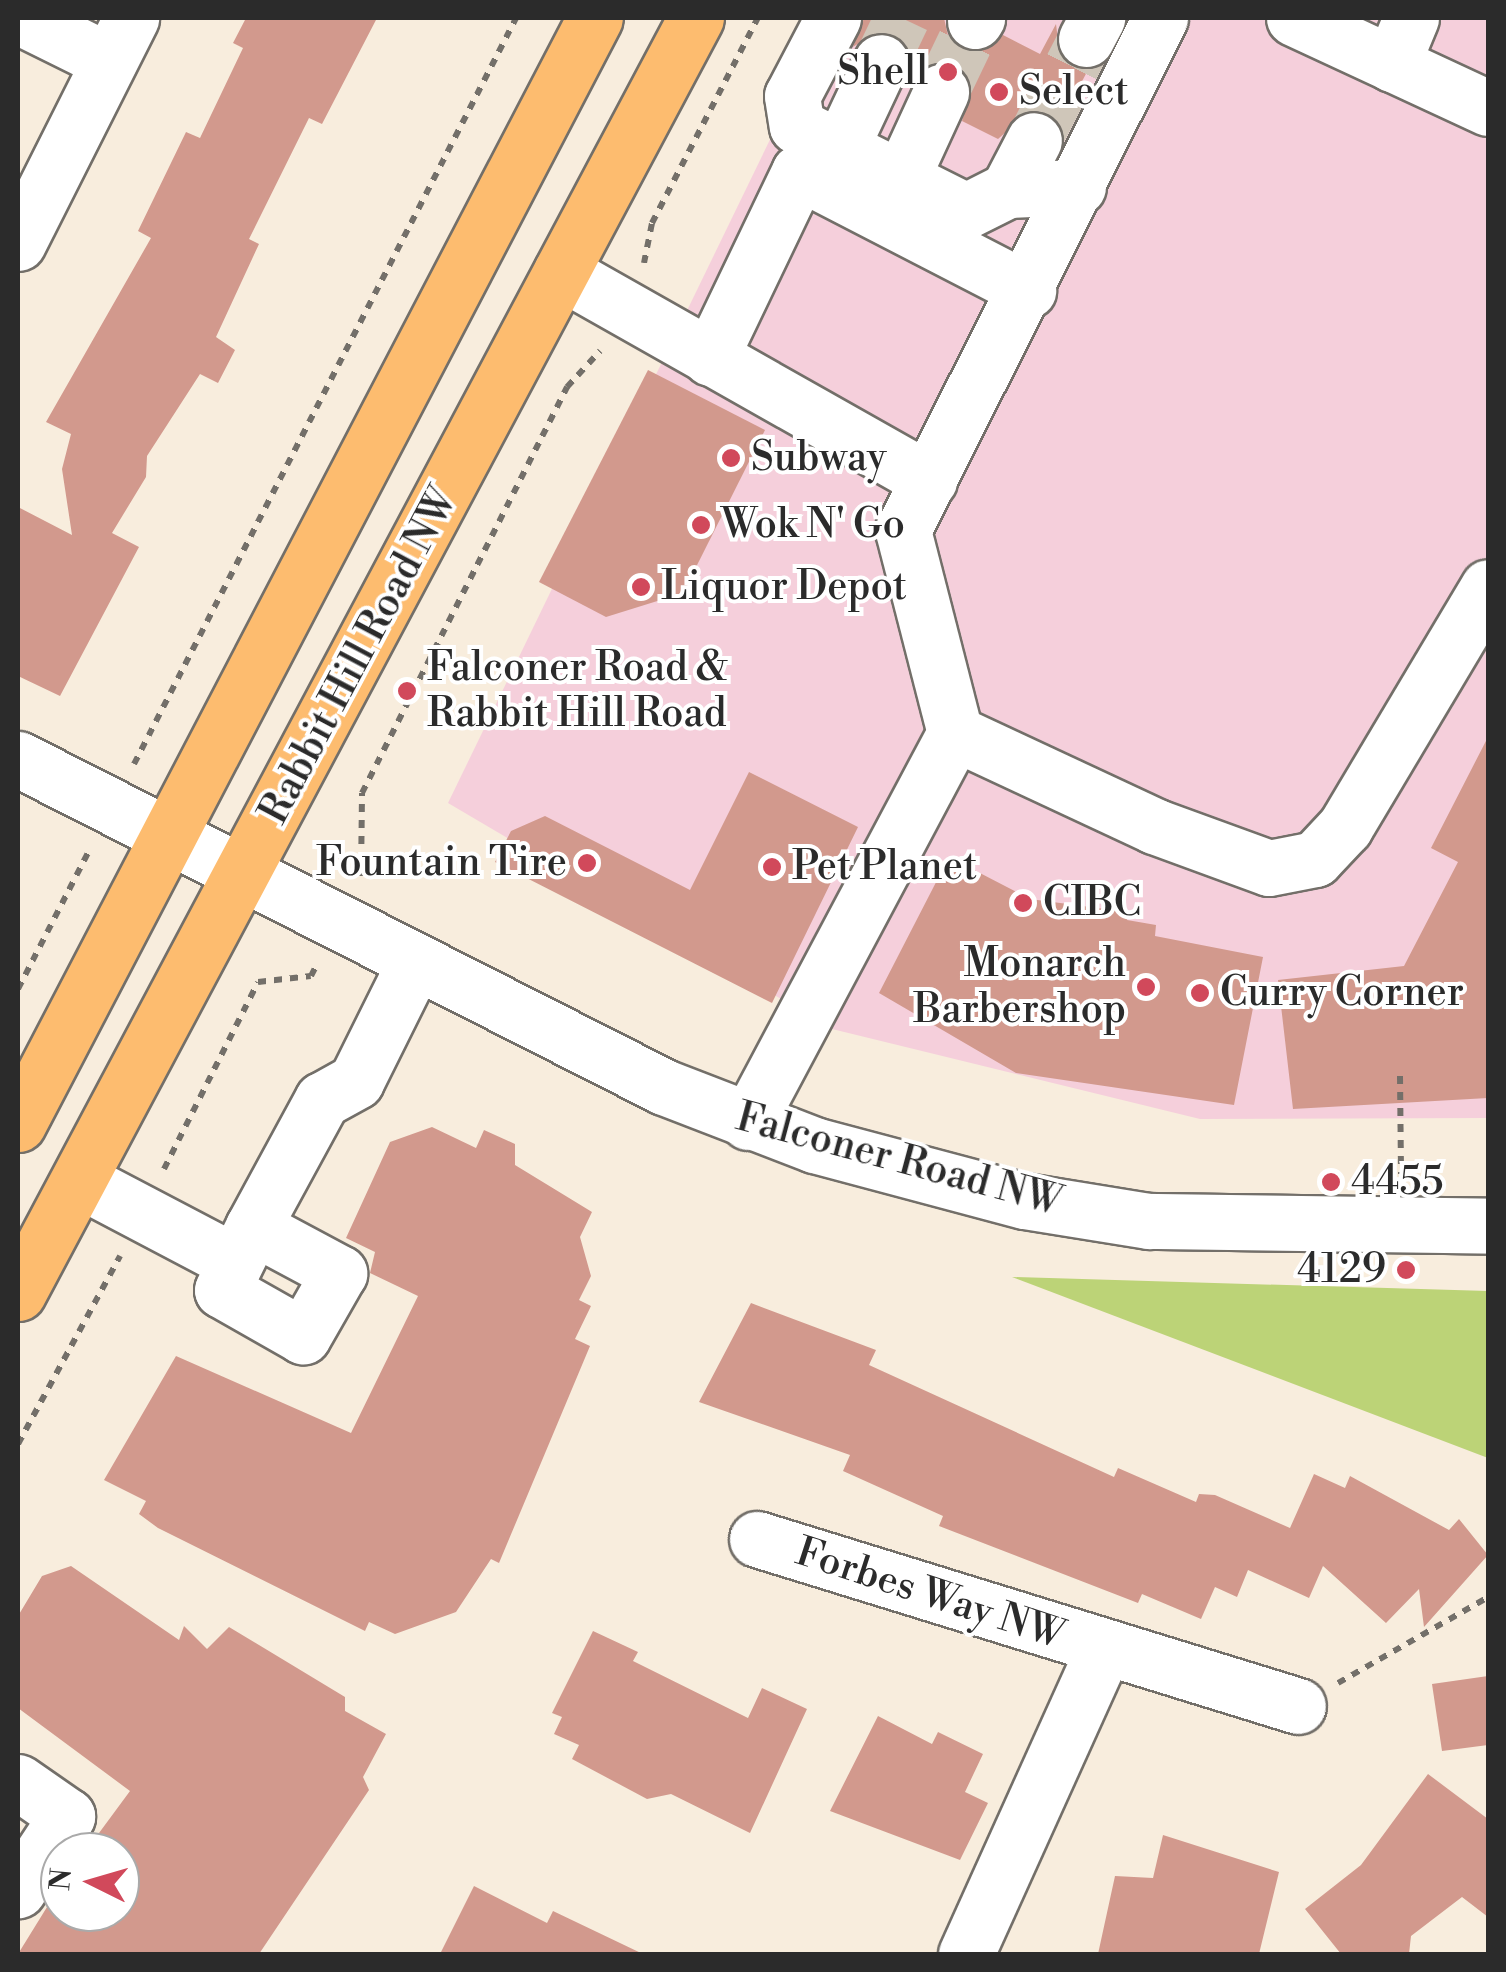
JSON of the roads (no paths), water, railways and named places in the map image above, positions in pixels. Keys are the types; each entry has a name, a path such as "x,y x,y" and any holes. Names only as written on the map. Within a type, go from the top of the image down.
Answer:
{"main road":[{"path":"18,1124 595,18"},
{"name":"Rabbit Hill Road NW","path":"18,1292 242,878 696,18"}],"street":[{"path":"18,243 120,39 22,18"},
{"path":"832,18 792,96 797,126 819,152 1028,290"},
{"path":"748,1122 955,733 903,530 1028,290 1160,18"},
{"path":"1294,18 1402,41 1488,108"},
{"path":"710,358 819,152 882,62"},
{"path":"901,179 941,92"},
{"path":"1008,190 1034,140"},
{"path":"819,152 901,179 966,211 1008,190 1078,186"},
{"path":"561,272 929,480"},
{"path":"955,733 1252,862 1315,859 1345,827 1488,587"},
{"name":"Falconer Road NW","path":"18,759 242,878 748,1122 1025,1201 1149,1220 1401,1230 1488,1226"},
{"path":"79,1180 142,1213 244,1244 322,1100 356,1080 415,962"},
{"name":"Forbes Way NW","path":"757,1538 1104,1649 1298,1706"},
{"name":"Forbes Way NW","path":"966,1954 1104,1649"},
{"path":"18,1782 67,1816 18,1890"}],"tunnel":[{"path":"881,62 902,18"},
{"path":"941,92 975,21"},
{"path":"1034,140 1086,39"}],"place":[{"name":"Shell","path":"948,72"},
{"name":"Select","path":"999,92"},
{"name":"Subway","path":"731,458"},
{"name":"Wok N' Go","path":"701,525"},
{"name":"Liquor Depot","path":"641,587"},
{"name":"Falconer Road & Rabbit Hill Road","path":"407,691"},
{"name":"Fountain Tire","path":"587,863"},
{"name":"Pet Planet","path":"772,867"},
{"name":"CIBC","path":"1023,903"},
{"name":"Monarch Barbershop","path":"1146,987"},
{"name":"Curry Corner","path":"1200,993"},
{"name":"4455","path":"1331,1182"},
{"name":"4129","path":"1406,1270"}]}
